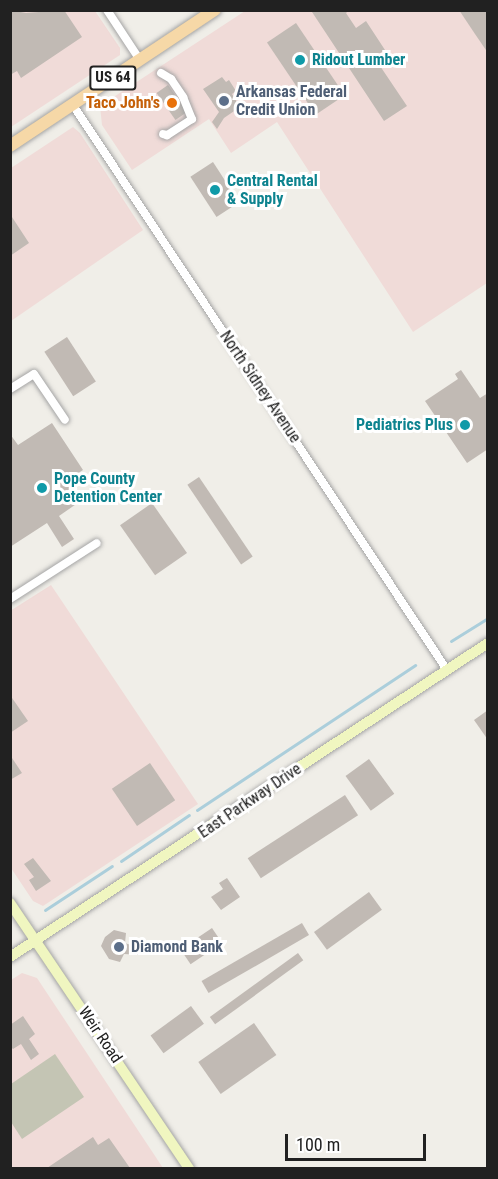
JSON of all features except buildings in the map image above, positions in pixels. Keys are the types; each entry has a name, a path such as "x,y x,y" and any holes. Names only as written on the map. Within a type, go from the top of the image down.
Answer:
{"main road":[{"name":"US 64","path":"10,146 215,10"},
{"name":"East Parkway Drive","path":"10,957 488,643"},
{"name":"Weir Road","path":"10,903 189,1168"}],"street":[{"path":"107,10 140,60"},
{"path":"161,73 171,79 192,118 167,135 163,134"},
{"name":"North Sidney Avenue","path":"73,105 447,670"},
{"path":"10,389 34,374 65,420"},
{"path":"10,599 97,543"}],"shaded area":[{"path":"11,11 95,11 120,48 120,55 11,127"},
{"path":"245,11 487,11 487,283 413,332 277,122 231,153 209,119 132,170 102,125 100,106"},
{"path":"73,127 80,133 143,230 11,321 11,168"},
{"path":"51,585 198,804 43,906 33,901 11,868 10,611"},
{"path":"22,973 37,978 163,1168 11,1168 11,980"},
{"path":"55,1054 84,1097 22,1139 11,1122 11,1084"}],"waterway":[{"path":"451,641 488,618"},
{"path":"197,810 415,665"},
{"path":"121,861 189,815"},
{"path":"45,910 112,866"}],"place":[{"name":"Ridout Lumber","path":"300,60"},
{"name":"Arkansas Federal Credit Union","path":"224,101"},
{"name":"Taco John's","path":"172,103"},
{"name":"Central Rental & Supply","path":"215,190"},
{"name":"Pediatrics Plus","path":"465,425"},
{"name":"Pope County Detention Center","path":"42,488"},
{"name":"Diamond Bank","path":"119,947"}]}
